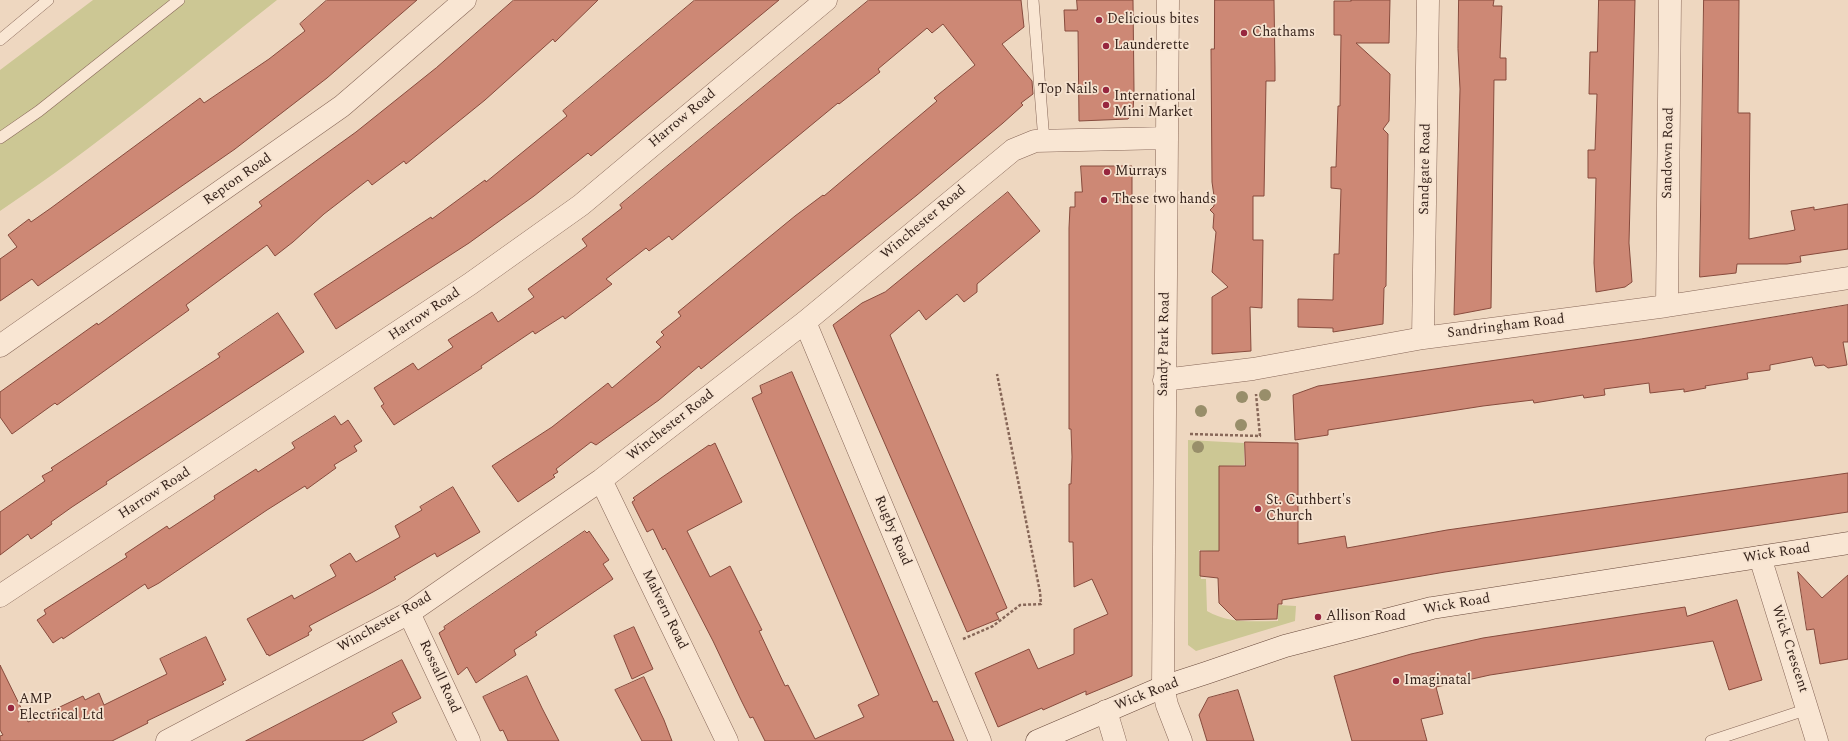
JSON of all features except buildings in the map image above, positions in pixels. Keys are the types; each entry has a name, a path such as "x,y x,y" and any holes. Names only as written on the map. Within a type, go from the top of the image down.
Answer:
{"street":[{"name":"Repton Road","path":"0,346 342,106 465,0"},
{"name":"Harrow Road","path":"0,596 470,284 581,205 826,0"},
{"name":"Sandy Park Road","path":"1163,688 1163,434 1168,0"},
{"name":"Sandgate Road","path":"1423,338 1428,0"},
{"name":"Sandown Road","path":"1667,306 1670,0"},
{"name":"Winchester Road","path":"166,741 409,613 602,480 805,322 1013,150 1035,141 1167,138"},
{"name":"Sandringham Road","path":"1164,380 1253,369 1423,338 1667,306 1848,278"},
{"name":"Rugby Road","path":"805,322 980,741"},
{"name":"Malvern Road","path":"602,480 727,741"},
{"name":"Wick Road","path":"1037,741 1163,688 1285,646 1432,608 1848,543"},
{"name":"Wick Crescent","path":"1760,557 1817,741"},
{"name":"Rossall Road","path":"409,613 469,741"},
{"path":"1163,688 1167,705 1181,741"},
{"path":"1106,711 1115,741"}],"lane":[{"path":"0,40 48,0"},
{"path":"0,138 39,111 179,0"},
{"path":"1032,0 1044,141"},
{"path":"1711,741 1808,709"}],"path":[{"path":"1163,434 1260,436 1253,369"},
{"path":"941,648 993,626 1020,605 1041,604 1040,592 997,374"}],"shaded area":[{"path":"93,0 277,0 106,135 36,187 0,211 0,70"},
{"path":"1188,440 1244,443 1244,465 1219,466 1219,552 1199,550 1201,579 1206,579 1207,611 1233,620 1278,621 1278,605 1296,606 1295,621 1196,651 1188,645"}],"place":[{"name":"Delicious bites","path":"1099,20"},
{"name":"Chathams","path":"1244,33"},
{"name":"Launderette","path":"1106,46"},
{"name":"Top Nails","path":"1106,90"},
{"name":"International Mini Market","path":"1106,105"},
{"name":"Murrays","path":"1107,172"},
{"name":"These two hands","path":"1104,200"},
{"name":"St. Cuthbert's Church","path":"1258,509"},
{"name":"Allison Road","path":"1318,617"},
{"name":"Imaginatal","path":"1396,681"},
{"name":"AMP Electrical Ltd","path":"11,708"}]}
